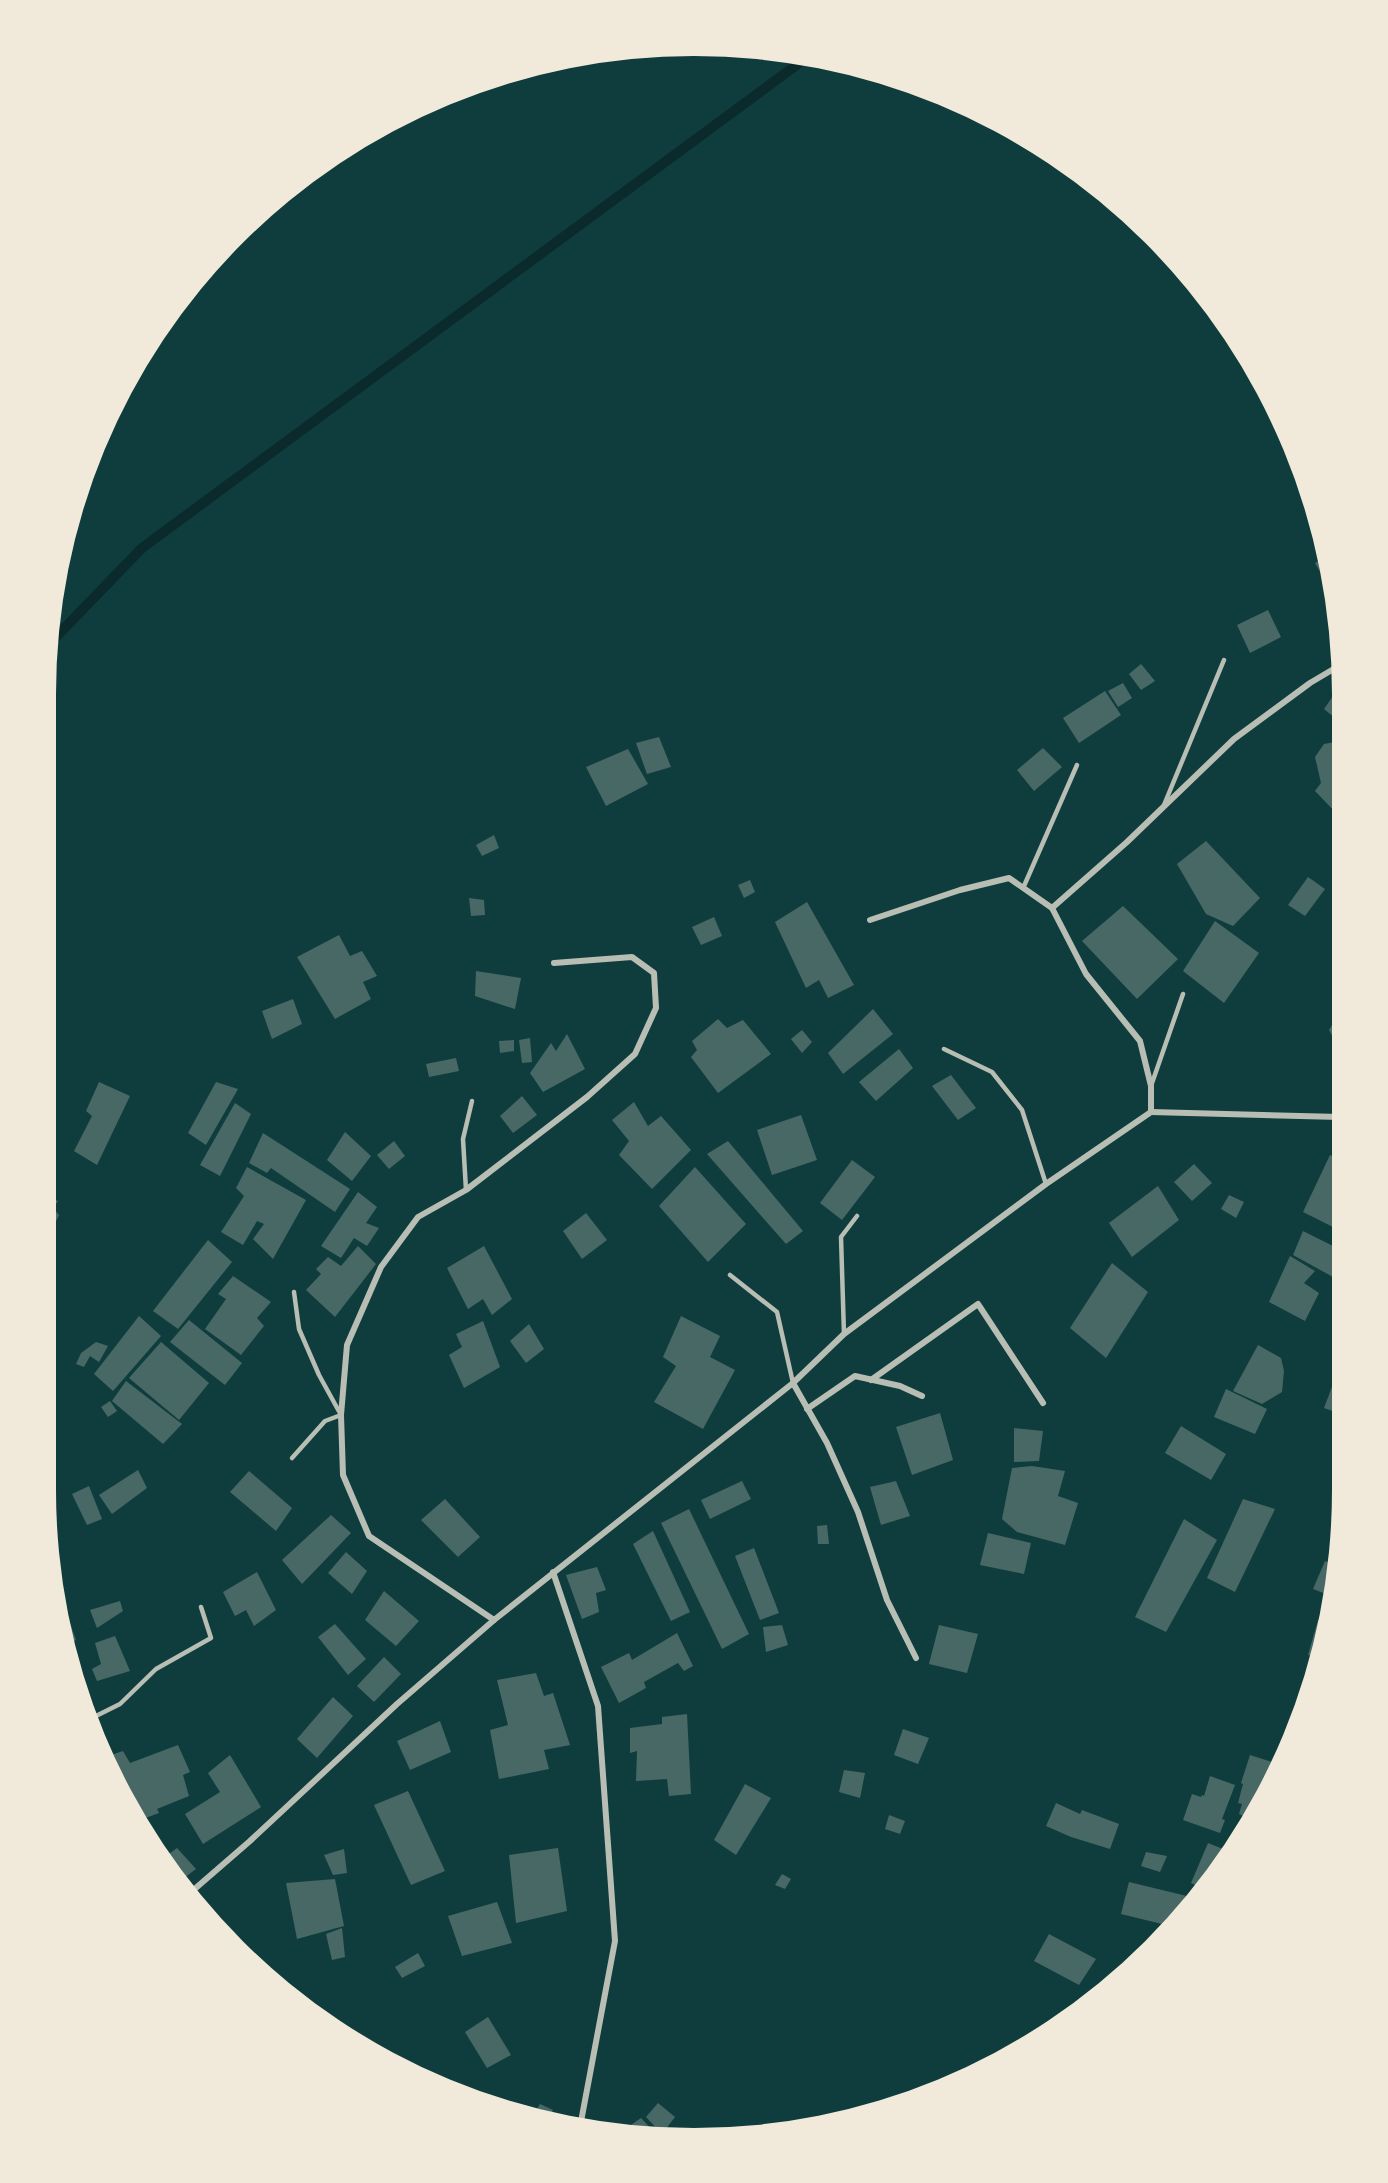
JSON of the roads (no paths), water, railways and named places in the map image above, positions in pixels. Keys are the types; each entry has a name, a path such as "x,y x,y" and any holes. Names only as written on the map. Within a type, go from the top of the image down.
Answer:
{"street":[{"path":"1052,908 1163,808 1234,739 1310,683 1331,670"},
{"path":"870,920 960,890 1009,878 1024,886 1052,908 1086,974 1140,1041 1151,1086 1151,1112"},
{"path":"494,1620 369,1536 343,1475 340,1415 347,1345 381,1267 418,1217 466,1190 587,1097 635,1054 656,1008 654,973 632,957 554,963"},
{"path":"196,1888 250,1842 397,1704 494,1620 792,1383 844,1334 1046,1184 1151,1112 1332,1117"},
{"path":"871,1380 978,1304 1043,1403"},
{"path":"807,1409 855,1376 900,1386 922,1396"},
{"path":"792,1383 827,1443 858,1512 887,1600 916,1658"},
{"path":"553,1572 598,1706 615,1941 582,2117"}],"lane":[{"path":"1163,808 1224,660"},
{"path":"1024,886 1077,765"},
{"path":"1151,1086 1183,994"},
{"path":"944,1049 992,1072 1022,1110 1046,1184"},
{"path":"466,1190 463,1139 472,1101"},
{"path":"844,1334 841,1237 857,1216"},
{"path":"730,1275 777,1312 792,1383"},
{"path":"292,1458 325,1421 340,1415 299,1329 294,1292"},
{"path":"97,1715 120,1704 156,1669 211,1638 201,1607"}],"waterway":[{"path":"59,634 142,548 797,64"}]}
